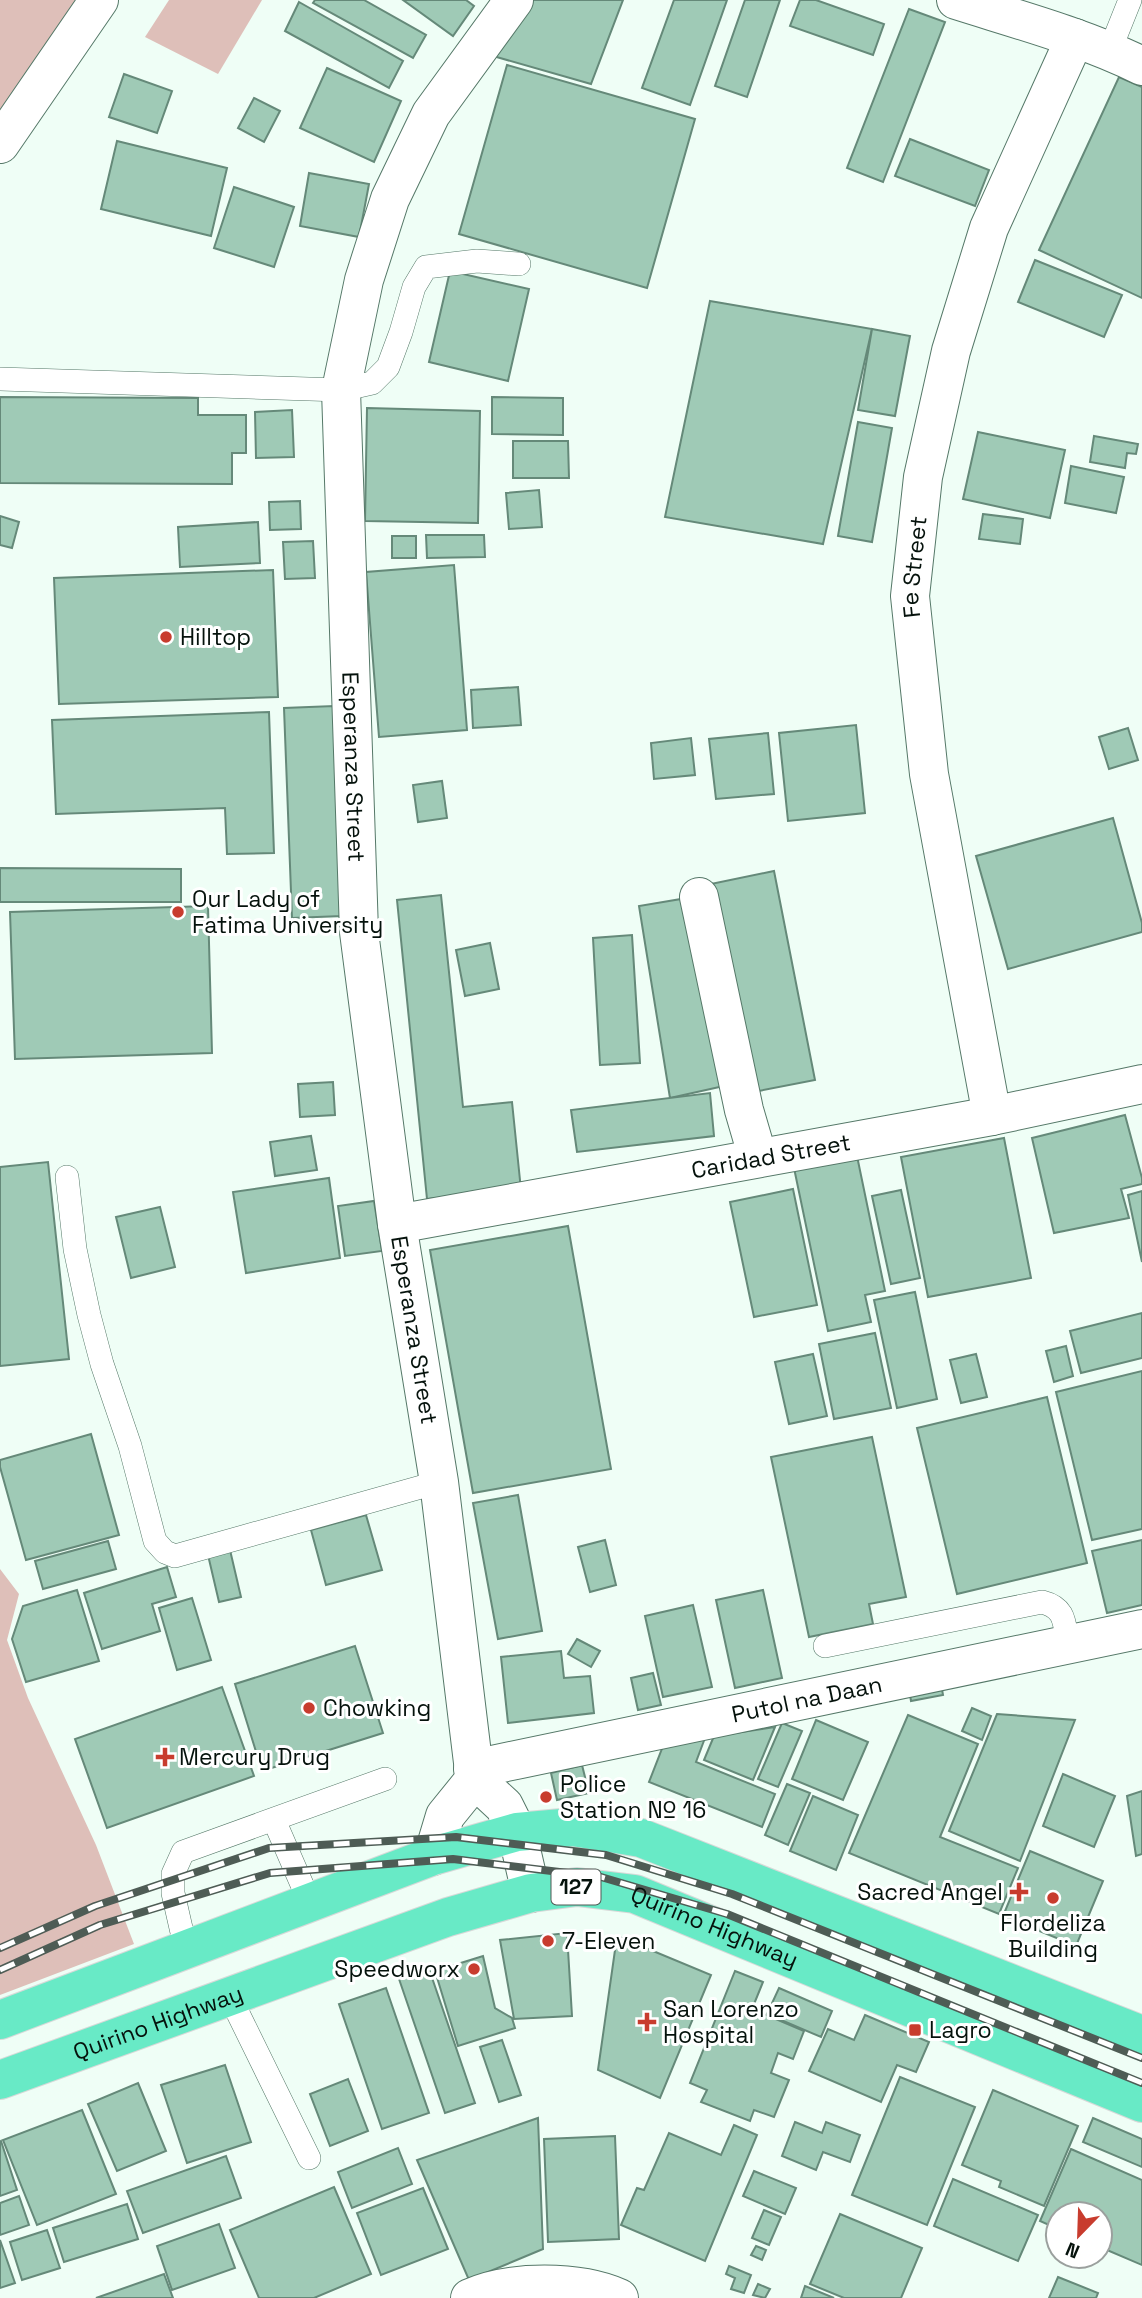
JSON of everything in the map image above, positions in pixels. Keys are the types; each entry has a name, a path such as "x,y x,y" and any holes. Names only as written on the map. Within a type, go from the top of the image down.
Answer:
{"main road":[{"path":"0,2020 433,1856 517,1832 573,1827 641,1838 1142,2035"},
{"name":"Quirino Highway","path":"0,2080 448,1917 531,1893 577,1887 635,1894 1142,2103"}],"street":[{"path":"0,144 99,0"},
{"name":"Esperanza Street","path":"474,1774 439,1482 397,1224 359,932 341,390 364,280 390,199 431,114 514,0"},
{"path":"956,0 1109,51"},
{"name":"Fe Street","path":"992,1116 929,774 910,596 923,477 951,351 989,229 1109,51"},
{"path":"699,897 744,1110 758,1158"},
{"name":"Caridad Street","path":"397,1224 992,1116 1142,1084"},
{"name":"Putol na Daan","path":"474,1774 1142,1629"},
{"path":"433,1856 445,1816 474,1774 504,1806 517,1832 531,1893"},
{"path":"470,2298 486,2291 546,2284 601,2290 619,2298"}],"lane":[{"path":"1109,51 1130,0"},
{"path":"0,379 341,390 372,383 388,367 414,287 426,267 477,261 519,264"},
{"path":"67,1177 75,1249 89,1315 102,1364 130,1446 155,1541 165,1552 175,1556 439,1482"},
{"path":"825,1646 1042,1602 1057,1607 1061,1612 1068,1644"},
{"path":"186,1950 173,1893 173,1874 183,1852 386,1779"},
{"path":"274,1819 310,1903"},
{"path":"230,1997 309,2158"}],"shaded area":[{"path":"0,0 84,0 0,124"},
{"path":"169,0 262,0 218,74 145,37"},
{"path":"0,1569 19,1594 7,1640 28,1698 96,1845 134,1944 0,1995"}],"building":[{"path":"315,0 364,0 426,35 413,58 313,3"},
{"path":"403,0 466,0 474,6 453,36"},
{"path":"525,0 623,0 591,84 486,54"},
{"path":"674,0 727,0 690,105 642,88"},
{"path":"745,0 780,0 747,97 715,86"},
{"path":"800,0 816,0 884,24 873,55 790,26"},
{"path":"299,2 403,61 389,88 285,31"},
{"path":"909,9 945,22 883,182 847,168"},
{"path":"507,65 695,119 647,288 459,234"},
{"path":"327,68 401,101 374,162 300,128"},
{"path":"124,74 172,91 157,133 109,117"},
{"path":"1119,77 1142,87 1142,298 1039,250"},
{"path":"254,98 280,111 264,142 238,128"},
{"path":"910,139 989,170 975,206 895,176"},
{"path":"117,141 227,168 211,236 101,209"},
{"path":"309,173 369,184 359,237 300,226"},
{"path":"234,187 294,207 274,267 214,248"},
{"path":"1035,260 1122,295 1104,337 1018,302"},
{"path":"450,271 529,289 508,381 429,362"},
{"path":"710,301 872,329 823,544 665,517"},
{"path":"872,329 910,336 895,416 858,410"},
{"path":"0,397 198,398 198,415 246,415 246,453 232,453 232,484 0,483"},
{"path":"492,397 563,398 563,435 492,434"},
{"path":"367,408 480,411 478,523 365,521"},
{"path":"292,410 294,457 256,458 255,412"},
{"path":"858,422 892,428 872,542 838,536"},
{"path":"978,432 1065,450 1050,518 963,499"},
{"path":"1094,436 1138,444 1136,454 1127,453 1125,468 1090,462"},
{"path":"513,441 568,441 569,478 513,478"},
{"path":"1071,466 1124,477 1116,513 1065,503"},
{"path":"539,490 542,527 509,529 506,493"},
{"path":"300,501 301,529 270,530 269,502"},
{"path":"983,514 1023,519 1020,544 979,539"},
{"path":"0,516 19,522 12,548 0,545"},
{"path":"258,522 260,563 180,567 178,527"},
{"path":"426,535 484,535 485,557 427,558"},
{"path":"392,536 416,536 416,558 392,558"},
{"path":"313,541 315,578 285,579 283,542"},
{"path":"454,565 467,730 379,737 366,572"},
{"name":"Hilltop","path":"273,570 278,697 59,704 54,578"},
{"path":"518,687 521,725 473,728 471,690"},
{"path":"334,706 342,916 292,918 284,708"},
{"path":"269,712 274,853 227,854 225,808 56,814 52,720"},
{"path":"856,725 865,813 788,821 779,733"},
{"path":"1128,728 1138,760 1109,769 1099,737"},
{"path":"768,733 774,794 716,799 709,739"},
{"path":"691,738 695,775 654,779 651,743"},
{"path":"442,781 447,818 418,822 413,785"},
{"path":"1113,818 1142,923 1142,932 1008,969 976,856"},
{"path":"0,868 181,869 181,902 0,902"},
{"path":"774,871 815,1080 748,1093 706,885"},
{"path":"441,895 463,1107 512,1102 521,1190 427,1199 397,900"},
{"path":"693,897 724,1086 670,1098 639,906"},
{"path":"208,906 212,1053 15,1059 10,912"},
{"path":"632,935 640,1063 600,1065 593,938"},
{"path":"490,943 499,989 465,996 456,950"},
{"path":"333,1082 335,1115 300,1117 298,1084"},
{"path":"710,1093 714,1136 577,1152 571,1110"},
{"path":"1125,1115 1142,1178 1142,1184 1121,1189 1129,1218 1054,1233 1032,1138"},
{"path":"311,1136 317,1170 275,1176 270,1142"},
{"path":"1004,1138 1031,1278 928,1297 901,1157"},
{"path":"857,1156 885,1291 865,1295 871,1322 828,1331 794,1168"},
{"path":"48,1162 69,1359 0,1366 0,1167"},
{"path":"329,1178 340,1258 246,1273 233,1192"},
{"path":"793,1189 817,1305 754,1317 730,1202"},
{"path":"901,1190 920,1278 891,1284 872,1196"},
{"path":"1142,1191 1142,1262 1128,1195"},
{"path":"374,1201 382,1251 345,1256 338,1206"},
{"path":"160,1207 175,1267 131,1278 116,1217"},
{"path":"568,1226 611,1469 473,1493 430,1250"},
{"path":"915,1292 937,1399 897,1408 874,1300"},
{"path":"1142,1313 1142,1358 1081,1373 1070,1331"},
{"path":"875,1333 891,1408 834,1419 819,1344"},
{"path":"1066,1346 1073,1376 1054,1382 1046,1351"},
{"path":"813,1354 827,1416 789,1424 775,1362"},
{"path":"976,1354 987,1397 961,1403 950,1360"},
{"path":"1142,1371 1142,1529 1092,1540 1056,1392"},
{"path":"1047,1397 1087,1563 957,1594 917,1428"},
{"path":"91,1434 119,1535 26,1560 0,1460"},
{"path":"872,1437 906,1597 869,1604 873,1624 809,1637 771,1457"},
{"path":"518,1495 542,1631 498,1639 473,1503"},
{"path":"366,1515 382,1570 326,1585 311,1530"},
{"path":"605,1540 616,1585 590,1592 578,1547"},
{"path":"1142,1540 1142,1605 1107,1613 1092,1551"},
{"path":"108,1541 116,1569 43,1589 35,1561"},
{"path":"230,1550 241,1597 219,1602 208,1555"},
{"path":"167,1567 176,1597 152,1604 160,1631 102,1649 84,1593"},
{"path":"77,1590 99,1661 26,1682 12,1639 23,1606"},
{"path":"763,1590 782,1678 735,1688 716,1600"},
{"path":"192,1598 211,1660 177,1670 159,1608"},
{"path":"693,1605 712,1687 663,1697 645,1616"},
{"path":"577,1639 600,1651 591,1667 568,1654"},
{"name":"Chowking","path":"355,1646 383,1733 262,1771 235,1684"},
{"path":"561,1651 564,1678 590,1676 594,1713 508,1723 501,1657"},
{"path":"653,1673 661,1705 638,1710 631,1678"},
{"path":"940,1678 943,1695 911,1701 908,1683"},
{"name":"Mercury Drug","path":"222,1687 254,1776 107,1828 75,1739"},
{"path":"972,1708 991,1716 982,1740 962,1731"},
{"path":"997,1714 1075,1720 1020,1861 949,1831"},
{"path":"908,1715 978,1744 940,1837 1018,1868 999,1914 849,1853"},
{"path":"816,1720 868,1742 843,1800 792,1779"},
{"path":"782,1723 802,1731 778,1787 758,1779"},
{"path":"775,1727 753,1780 704,1760 714,1736"},
{"path":"705,1738 696,1762 775,1794 762,1827 649,1782 665,1741"},
{"path":"582,1765 589,1793 557,1800 551,1773"},
{"path":"1063,1774 1115,1796 1094,1847 1043,1826"},
{"path":"787,1784 810,1793 788,1845 765,1835"},
{"path":"1142,1791 1142,1854 1136,1856 1127,1796"},
{"path":"813,1796 858,1815 836,1870 790,1851"},
{"name":"Flordeliza Building","path":"1030,1851 1103,1881 1076,1946 1003,1916"},
{"path":"567,1933 572,2016 514,2019 500,1940"},
{"name":"San Lorenzo Hospital","path":"617,1936 711,1975 660,2098 598,2070"},
{"path":"483,1956 495,2008 512,2018 515,2028 458,2046 435,1971"},
{"path":"429,1969 475,2103 445,2113 399,1979"},
{"path":"735,1971 763,1982 752,2009 804,2031 793,2059 778,2053 771,2073 789,2080 774,2117 754,2110 750,2121 701,2102 707,2090 690,2083"},
{"path":"386,1988 429,2113 382,2129 339,2004"},
{"path":"779,1988 832,2011 821,2037 767,2014"},
{"path":"865,2015 929,2042 916,2072 897,2065 881,2102 809,2071 828,2029 854,2040"},
{"path":"502,2040 521,2095 499,2102 480,2047"},
{"path":"225,2065 251,2142 187,2163 161,2085"},
{"path":"900,2077 975,2107 927,2225 852,2195"},
{"path":"348,2079 368,2131 330,2146 310,2094"},
{"path":"138,2083 166,2151 117,2171 88,2104"},
{"path":"993,2090 1078,2126 1047,2200 1044,2200 1044,2206 999,2187 1001,2181 962,2165"},
{"path":"82,2110 116,2194 37,2225 3,2140"},
{"path":"538,2118 543,2249 469,2280 417,2160"},
{"path":"1093,2118 1142,2139 1142,2167 1083,2142"},
{"path":"795,2122 822,2133 826,2122 860,2135 850,2162 823,2152 816,2170 782,2156"},
{"path":"734,2125 757,2135 705,2261 621,2225 637,2188 644,2190 669,2133 721,2155"},
{"path":"615,2136 619,2239 548,2242 544,2139"},
{"path":"0,2142 17,2190 0,2196"},
{"path":"398,2148 412,2184 352,2208 338,2172"},
{"path":"1071,2149 1142,2180 1142,2265 1114,2253 1114,2200 1049,2200"},
{"path":"226,2156 241,2198 143,2233 127,2191"},
{"path":"754,2171 796,2188 785,2214 743,2196"},
{"path":"953,2179 1038,2215 1018,2261 934,2226"},
{"path":"334,2187 371,2274 314,2298 259,2298 230,2230"},
{"path":"423,2188 448,2249 381,2275 357,2213"},
{"path":"19,2196 29,2225 0,2235 0,2203"},
{"path":"127,2204 138,2239 64,2262 53,2228"},
{"path":"764,2210 781,2217 769,2245 752,2238"},
{"path":"840,2214 922,2248 901,2298 844,2298 810,2284"},
{"path":"219,2224 235,2268 172,2290 157,2246"},
{"path":"47,2230 60,2268 22,2280 10,2242"},
{"path":"0,2240 15,2283 0,2288"},
{"path":"756,2246 766,2250 762,2260 751,2255"},
{"path":"729,2266 751,2275 744,2293 731,2289 735,2278 726,2274"},
{"path":"164,2274 173,2298 96,2298"},
{"path":"1058,2277 1098,2293 1096,2298 1049,2298"},
{"path":"758,2284 770,2289 765,2298 753,2295"},
{"path":"805,2286 834,2298 801,2298"}],"railway":[{"path":"0,1948 95,1906 269,1848 456,1837 606,1855 732,1894 1142,2058"},
{"path":"0,1970 100,1925 270,1873 453,1859 601,1877 727,1914 1142,2083"}],"place":[{"name":"Hilltop","path":"166,637"},
{"name":"Our Lady of Fatima University","path":"178,912"},
{"name":"Chowking","path":"309,1708"},
{"name":"Mercury Drug","path":"165,1757"},
{"name":"Police Station № 16","path":"546,1797"},
{"name":"Sacred Angel","path":"1019,1892"},
{"name":"Flordeliza Building","path":"1053,1898"},
{"name":"7-Eleven","path":"548,1941"},
{"name":"Speedworx","path":"474,1969"},
{"name":"San Lorenzo Hospital","path":"647,2022"},
{"name":"Lagro","path":"915,2030"}]}
